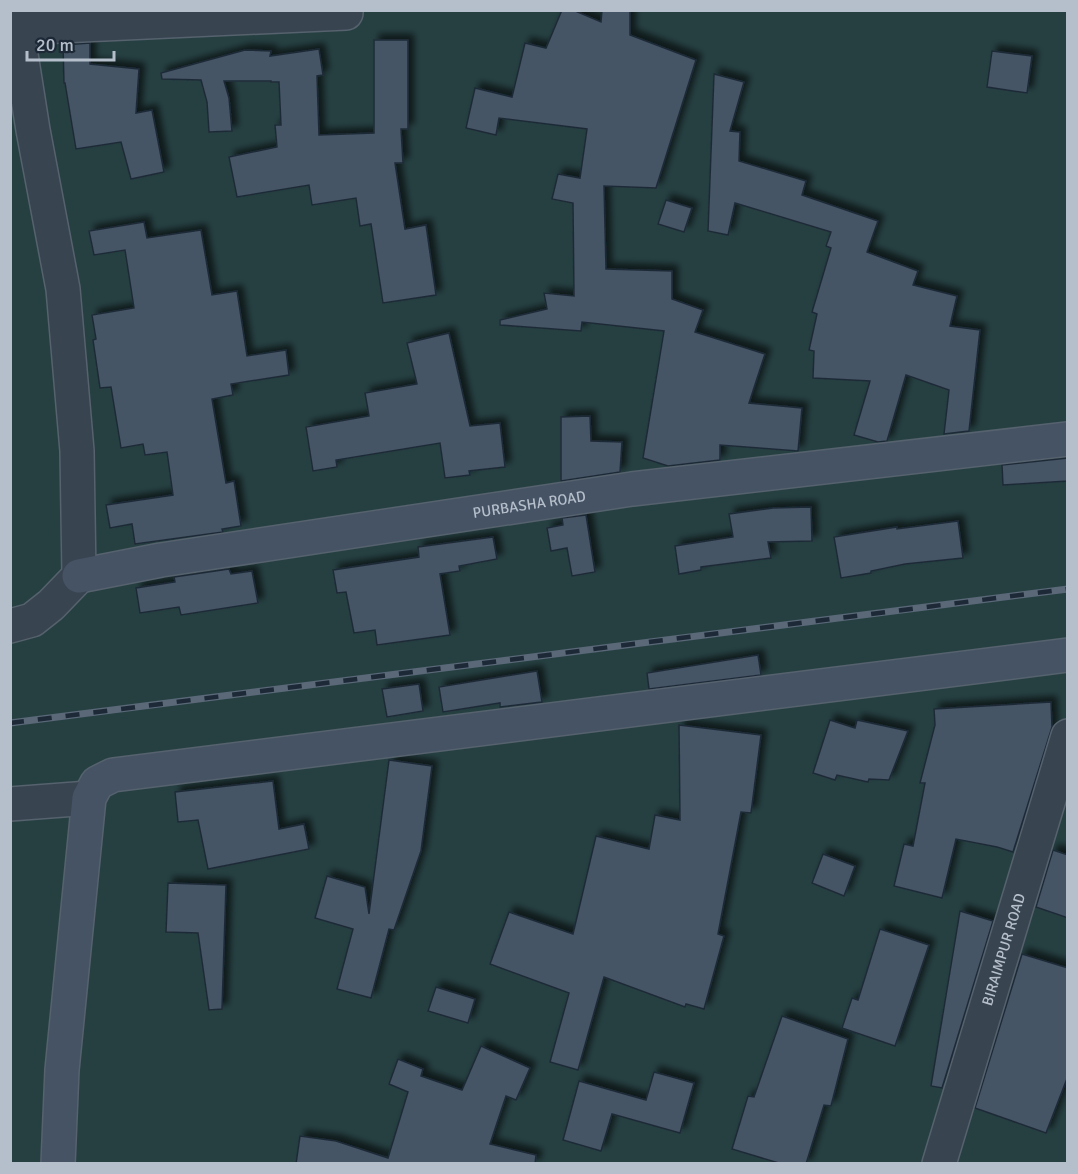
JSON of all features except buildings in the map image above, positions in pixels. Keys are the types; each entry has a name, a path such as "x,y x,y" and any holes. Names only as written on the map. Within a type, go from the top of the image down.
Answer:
{"street":[{"path":"10,626 32,620 79,576 76,451 63,289 33,130 16,19 346,13"},
{"name":"PURBASHA ROAD","path":"79,576 161,560 632,489 1068,439"},
{"path":"58,1164 62,1070 89,798 97,783 113,775 1068,655"},
{"name":"BIRAIMPUR ROAD","path":"939,1164 1068,736"},
{"path":"10,804 89,798"}],"green space":[{"path":"11,11 1067,11 1067,1163 11,1163"}],"railway":[{"path":"10,723 1068,589"}]}
